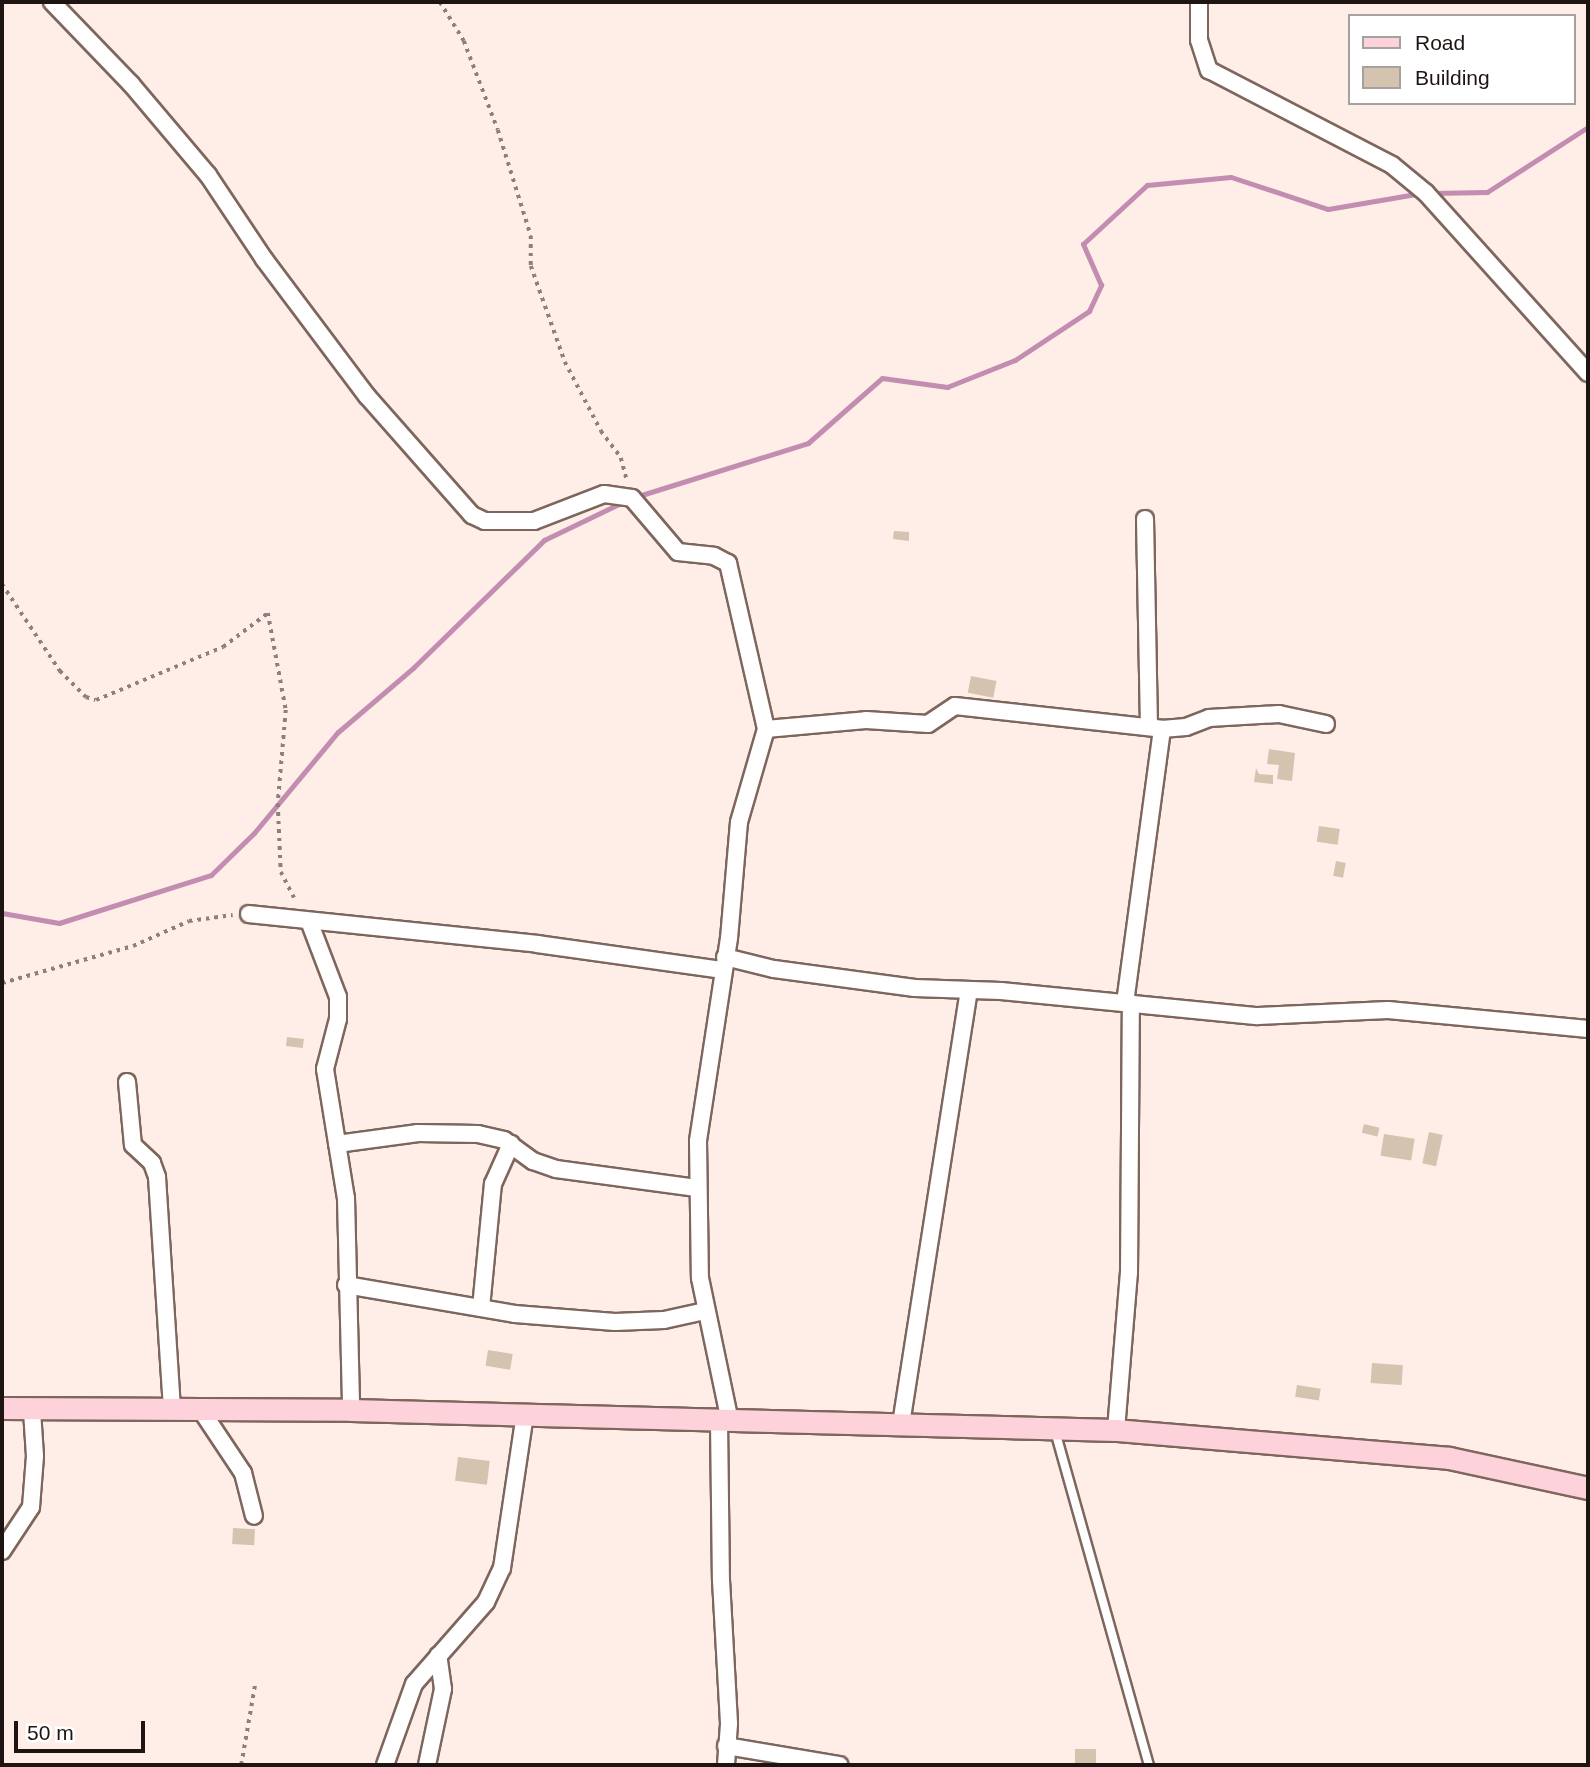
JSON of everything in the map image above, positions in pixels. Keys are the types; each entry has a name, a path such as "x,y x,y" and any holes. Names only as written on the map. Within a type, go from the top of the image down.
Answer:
{"street":[{"path":"52,2 131,84 208,175 264,259 368,397 472,515 485,521 534,521 604,494 632,498 678,552 714,556 728,563 766,729 739,821 724,964 705,1072 697,1188 705,1311 725,1421 726,1765"},
{"path":"1199,2 1199,40 1209,69 1392,165 1426,193 1588,373"},
{"path":"1116,1430 1129,1273 1128,1003 1155,728 1145,519"},
{"path":"766,729 866,720 928,724 954,706 1155,728 1186,727 1209,718 1279,713 1326,724"},
{"path":"249,914 774,969 915,988 1128,1003 1258,1016 1388,1010 1588,1029"},
{"path":"309,921 338,997 338,1019 325,1069 346,1198 351,1410"},
{"path":"901,1424 969,991"},
{"path":"127,1082 133,1145 152,1163 157,1177 172,1410"},
{"path":"337,1144 454,1132 511,1144 533,1161 556,1169 697,1188"},
{"path":"481,1308 493,1184 511,1144"},
{"path":"346,1285 481,1308 615,1322 664,1320 705,1311"},
{"path":"2,1408 32,1411 351,1410 1116,1430 1449,1458 1588,1488"},
{"path":"201,1410 243,1473 254,1516"},
{"path":"2,1551 31,1507 36,1456 32,1411"},
{"path":"385,1765 414,1684 486,1602 502,1568 525,1414"},
{"path":"427,1765 443,1689 438,1655"},
{"path":"726,1746 839,1765"}],"lane":[{"path":"1055,1429 1149,1765"}],"path":[{"path":"440,2 464,41 498,130 531,236 531,266 565,362 601,430 621,458 632,498"},
{"path":"2,584 60,671 86,697 96,700 223,647 268,613 286,710 278,804 281,872 309,921"},
{"path":"2,983 133,946 189,921 249,914"},
{"path":"241,1765 255,1684"}],"building":[{"path":"894,531 909,532 909,541 893,539"},
{"path":"971,676 997,681 993,698 968,693"},
{"path":"1269,749 1295,753 1292,781 1277,779 1279,765 1267,764"},
{"path":"1256,768 1259,774 1273,775 1273,784 1254,782"},
{"path":"1319,826 1340,829 1338,845 1317,842"},
{"path":"1336,861 1346,863 1343,878 1333,876"},
{"path":"287,1037 304,1039 303,1048 286,1046"},
{"path":"1364,1124 1380,1128 1377,1137 1362,1133"},
{"path":"1429,1132 1443,1135 1436,1166 1422,1163"},
{"path":"1384,1134 1415,1139 1411,1161 1381,1156"},
{"path":"488,1350 513,1354 510,1370 485,1366"},
{"path":"1372,1363 1403,1365 1402,1385 1371,1383"},
{"path":"1297,1385 1321,1389 1319,1401 1295,1397"},
{"path":"458,1457 490,1461 487,1485 455,1481"},
{"path":"233,1528 255,1529 254,1545 232,1544"},
{"path":"1075,1749 1096,1749 1096,1765 1075,1765"}],"waterway":[{"path":"1432,193 1487,192 1588,127"},
{"path":"635,497 808,443 882,378 947,387 1015,360 1089,311 1101,285 1083,244 1147,185 1231,177 1328,209 1422,193"},
{"path":"2,913 59,923 211,875 254,833 338,732 414,667 544,540 623,502"}]}
